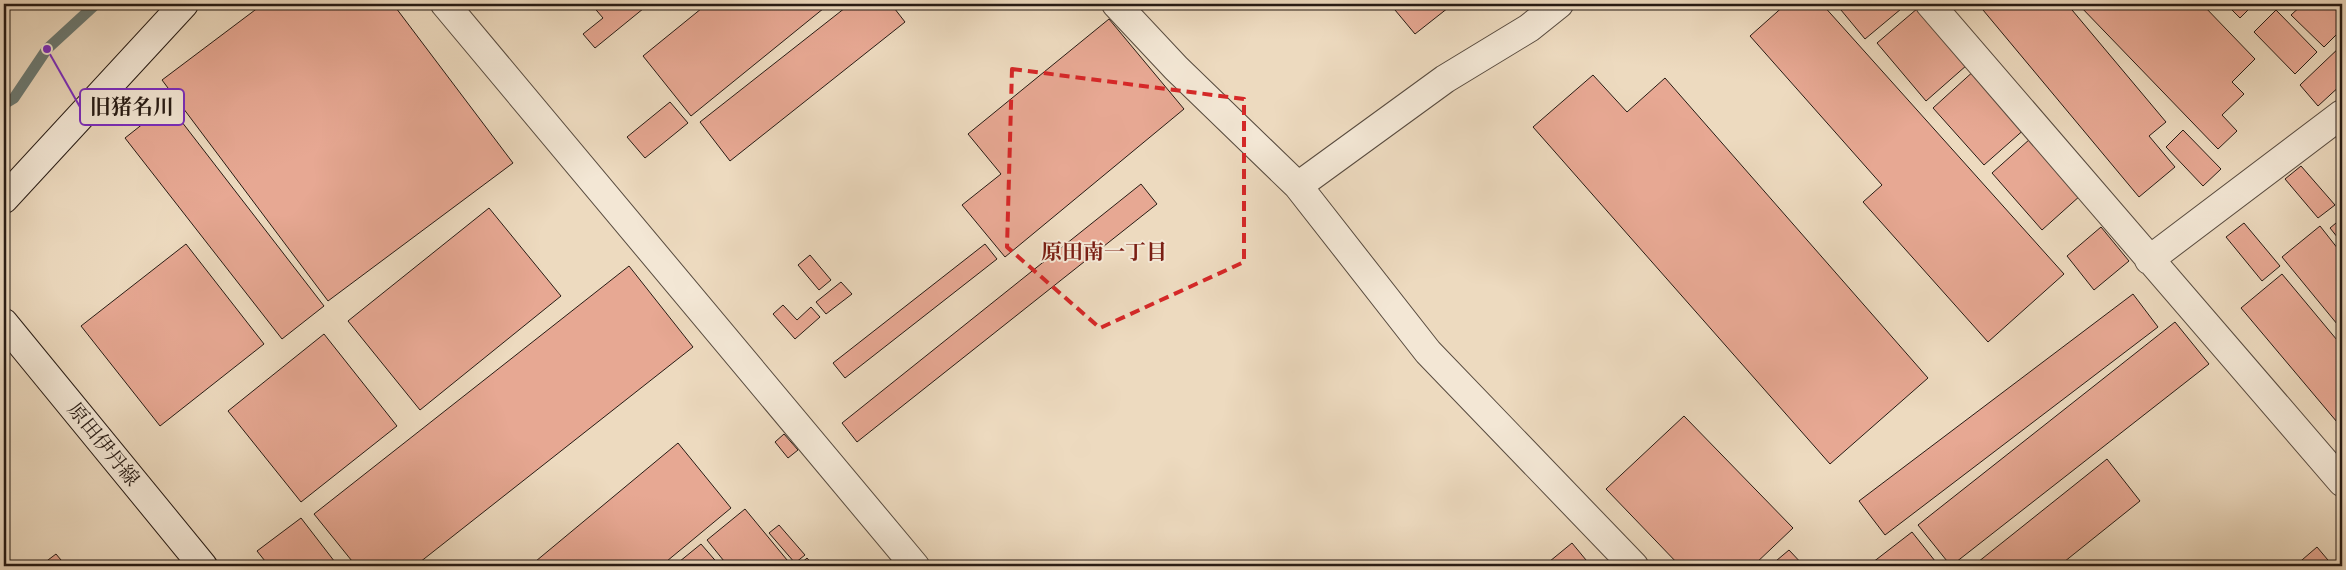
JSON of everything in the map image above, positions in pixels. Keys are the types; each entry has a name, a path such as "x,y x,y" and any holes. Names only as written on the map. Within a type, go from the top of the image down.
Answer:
{"street":[{"path":"4,199 184,4"},
{"path":"445,4 908,564"},
{"path":"1116,4 1176,68 1298,186 1428,352 1634,566"},
{"path":"1298,186 1445,79 1529,28 1559,4"},
{"path":"1930,4 2342,482"},
{"path":"2149,260 2342,114"},
{"name":"原田伊丹線","path":"4,323 203,566"}],"highlighted area":[{"path":"1012,69 1244,99 1244,262 1100,328 1007,247"}],"building":[{"path":"263,4 393,4 513,163 328,301 162,80"},
{"path":"591,4 649,4 595,48 583,34 603,18"},
{"path":"707,4 829,4 691,116 643,56"},
{"path":"850,4 891,4 905,22 730,161 700,122"},
{"path":"1390,4 1453,4 1415,34"},
{"path":"1786,4 1822,4 2064,274 1988,342 1863,202 1882,185 1750,36"},
{"path":"1836,4 1907,4 1865,39"},
{"path":"1978,4 2067,4 2166,122 2149,136 2175,167 2139,197"},
{"path":"2078,4 2202,4 2255,59 2232,82 2244,94 2222,115 2237,131 2218,149"},
{"path":"2226,4 2254,4 2240,18"},
{"path":"2303,4 2314,4 2317,7 2320,4 2334,4 2342,12 2342,29 2324,47 2291,15"},
{"path":"1918,8 1967,65 1926,101 1877,43"},
{"path":"2276,10 2317,52 2295,74 2254,32"},
{"path":"1109,19 1184,109 1005,257 962,205 1001,174 968,134"},
{"path":"2342,45 2342,84 2318,106 2300,85"},
{"path":"1976,69 2027,127 1984,165 1933,108"},
{"path":"1593,75 1627,112 1665,78 1928,378 1830,464 1533,127"},
{"path":"670,102 688,123 645,158 627,137"},
{"path":"168,104 324,306 282,339 125,138"},
{"path":"2183,130 2221,169 2203,186 2166,147"},
{"path":"2030,139 2081,195 2042,230 1992,173"},
{"path":"2301,166 2335,205 2318,218 2285,179"},
{"path":"1141,184 1157,204 857,442 842,423"},
{"path":"489,208 561,296 420,410 348,321"},
{"path":"2342,218 2342,243 2330,228"},
{"path":"2244,223 2280,266 2262,281 2226,237"},
{"path":"2320,226 2342,254 2342,330 2282,257"},
{"path":"2101,227 2129,261 2094,290 2067,256"},
{"path":"186,244 264,344 160,426 81,326"},
{"path":"985,244 997,259 845,378 833,363"},
{"path":"810,255 831,280 819,290 798,265"},
{"path":"629,266 693,347 415,566 356,566 314,514"},
{"path":"2282,274 2342,346 2342,417 2337,422 2241,308"},
{"path":"841,282 852,294 826,314 816,302"},
{"path":"2133,294 2158,327 1885,535 1859,501"},
{"path":"783,305 797,320 811,307 820,317 795,339 773,314"},
{"path":"2175,322 2209,364 1951,566 1918,525"},
{"path":"324,334 397,426 301,502 228,411"},
{"path":"1684,416 1793,528 1753,566 1680,566 1606,489"},
{"path":"784,434 798,450 788,458 775,442"},
{"path":"678,443 731,508 661,566 530,566"},
{"path":"2107,459 2140,501 2059,566 1973,566"},
{"path":"745,509 792,566 728,566 707,540"},
{"path":"301,518 338,566 269,566 257,551"},
{"path":"779,525 805,555 795,563 769,533"},
{"path":"1912,532 1939,566 1868,566"},
{"path":"1572,543 1591,566 1544,566"},
{"path":"701,544 720,566 674,566"},
{"path":"2317,547 2333,566 2295,566"},
{"path":"1789,550 1804,566 1770,566"},
{"path":"56,554 66,566 40,566"},
{"path":"807,558 814,566 798,566"}],"waterway":[{"path":"4,104 14,98 47,49 96,4"}],"place":[{"name":"旧猪名川","path":"47,49"}],"district":[{"name":"原田南一丁目","path":"1104,252"}]}
